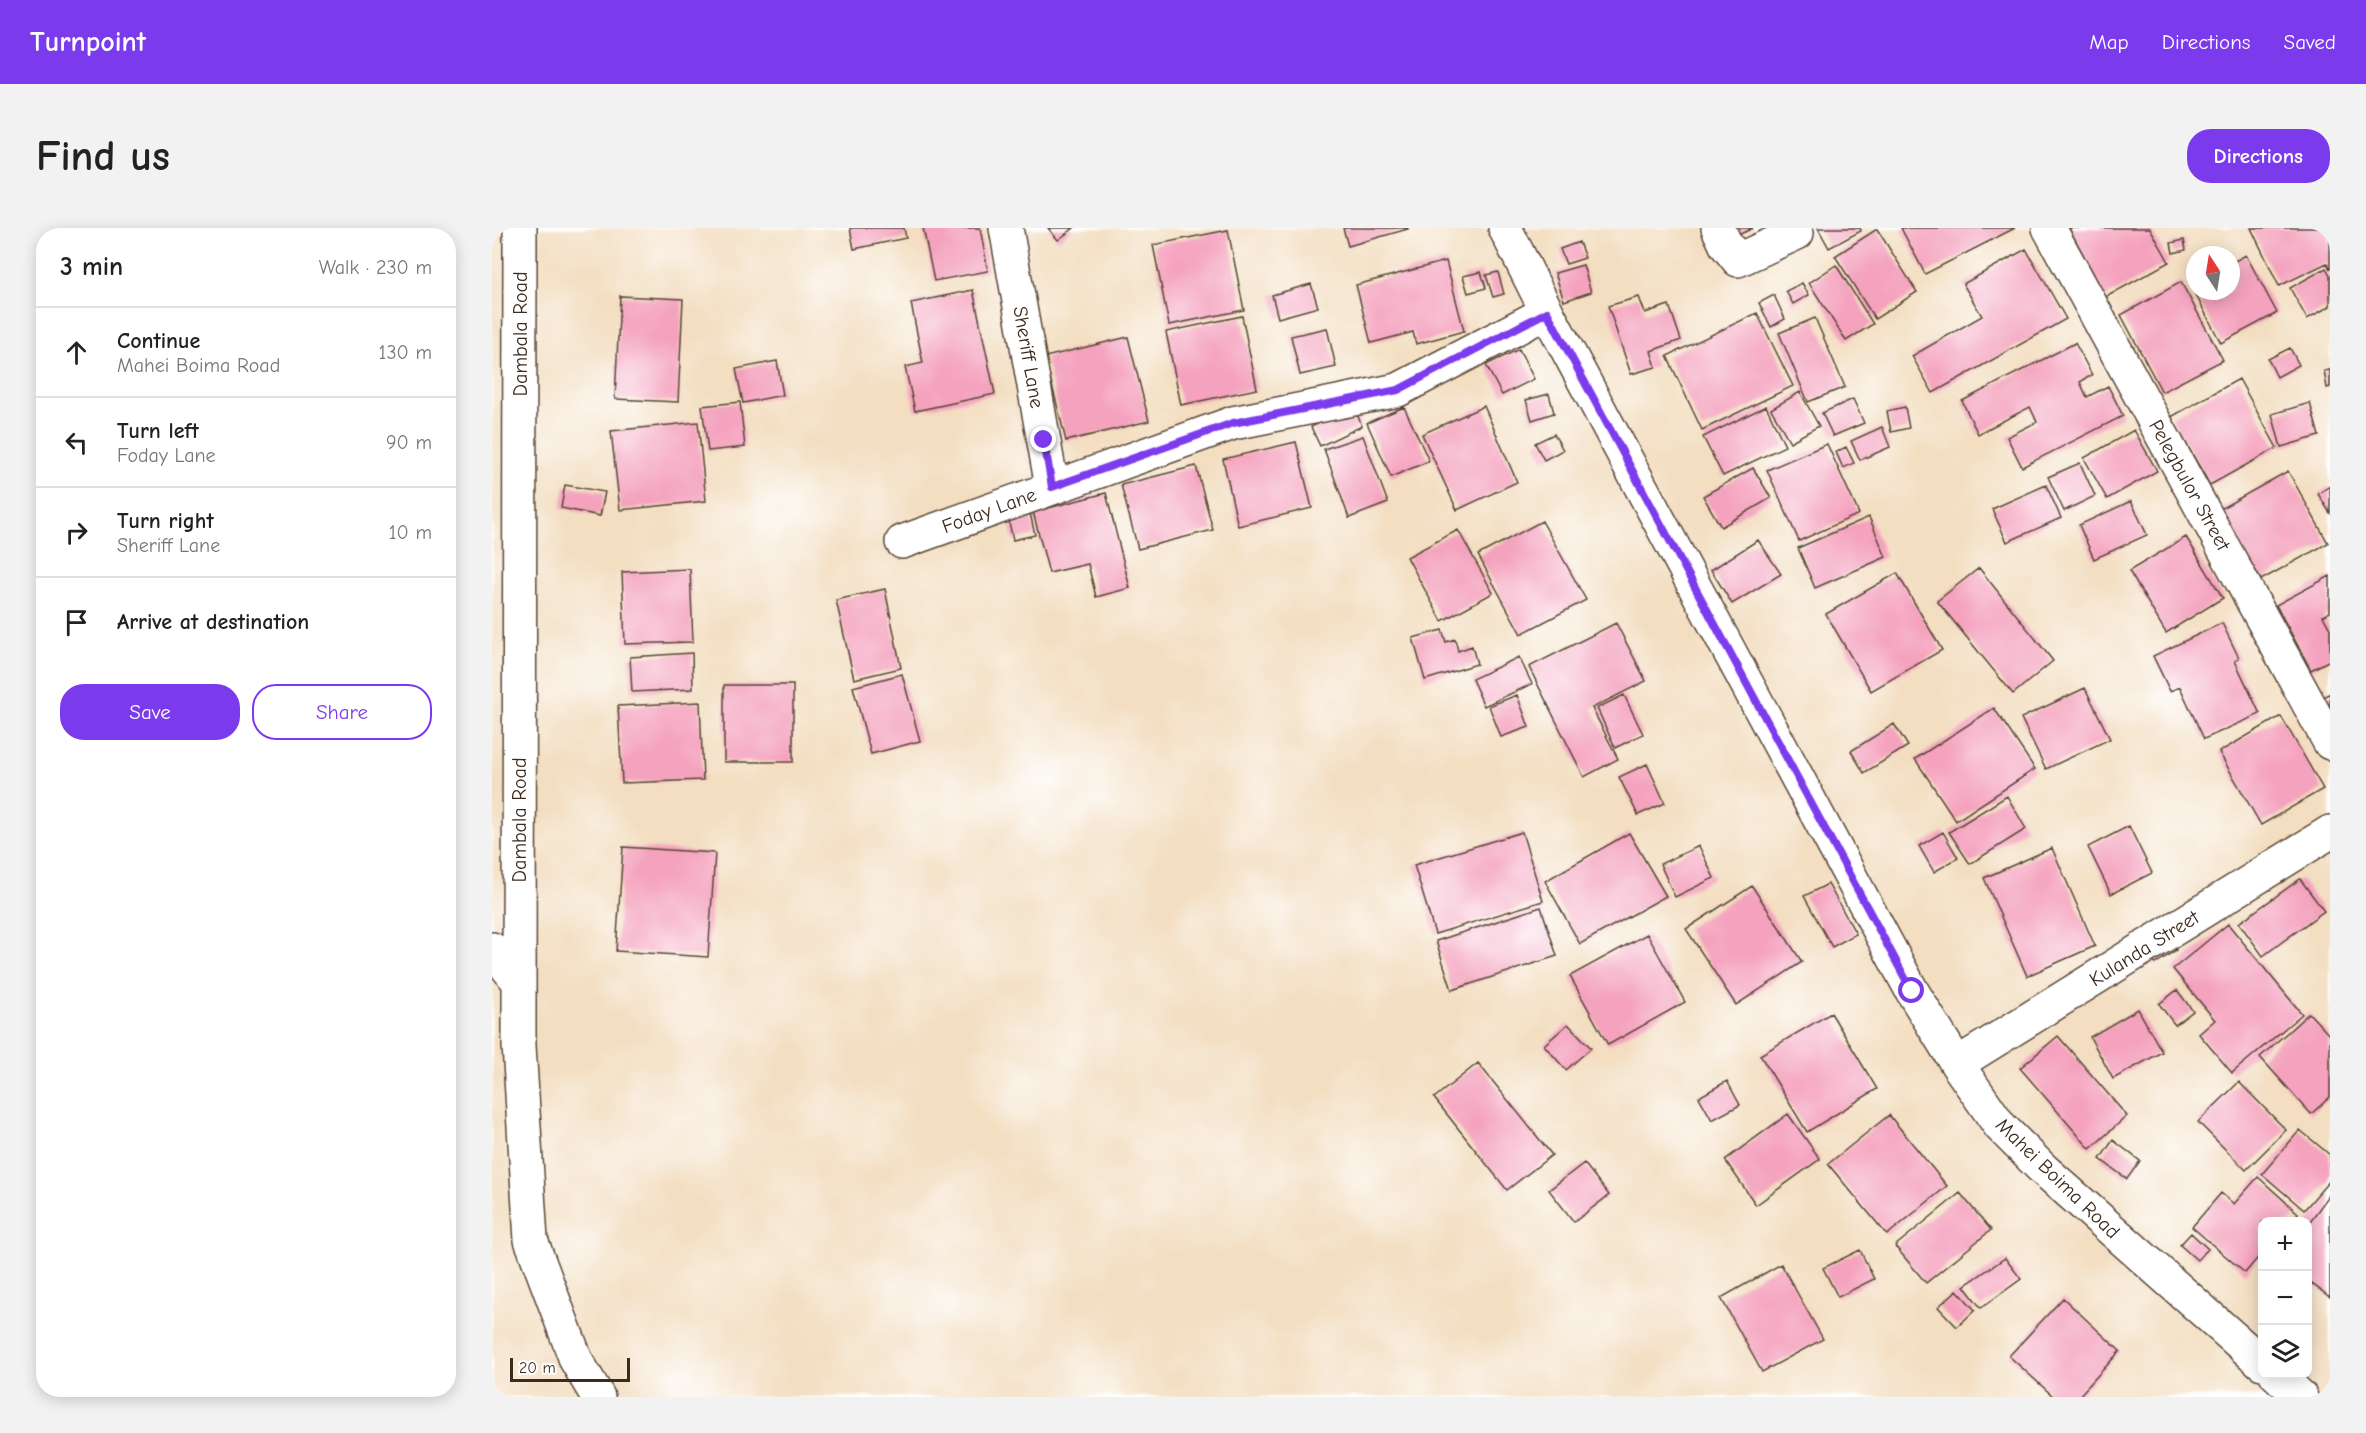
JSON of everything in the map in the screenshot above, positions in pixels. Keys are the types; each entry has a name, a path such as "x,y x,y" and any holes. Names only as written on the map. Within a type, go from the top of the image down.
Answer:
{"street":[{"name":"Dambala Road","path":"520,228 519,1046 531,1240 576,1360 598,1397"},
{"name":"Sheriff Lane","path":"1006,228 1052,487"},
{"name":"Mahei Boima Road","path":"1505,228 1547,312 1912,991 1957,1064 2000,1126 2042,1168 2258,1359"},
{"path":"1718,228 1726,245 1738,260 1797,233"},
{"name":"Pelegbulor Street","path":"2049,228 2330,743"},
{"name":"Foday Lane","path":"903,542 1233,423 1398,390 1547,312"},
{"name":"Kulanda Street","path":"1957,1064 2330,832"},
{"path":"492,949 519,982"},
{"path":"2281,1379 2301,1397"}],"building":[{"path":"850,228 904,228 906,238 854,249"},
{"path":"923,228 980,228 988,271 934,281"},
{"path":"1048,228 1074,228 1058,240"},
{"path":"1343,228 1408,228 1408,229 1348,246"},
{"path":"1730,228 1753,228 1734,237"},
{"path":"1818,228 1860,228 1861,231 1829,248"},
{"path":"1901,228 2015,228 1925,274"},
{"path":"2069,228 2150,228 2169,262 2106,297"},
{"path":"2251,228 2330,228 2330,269 2327,263 2279,286"},
{"path":"1877,229 1917,292 1875,319 1835,256"},
{"path":"1228,230 1244,310 1169,325 1153,245"},
{"path":"2184,240 2186,250 2173,253 2171,243"},
{"path":"1579,242 1585,258 1566,264 1560,249"},
{"path":"2026,249 2066,319 1933,393 1912,356 1982,316 1963,284"},
{"path":"2246,255 2277,313 2221,343 2198,300 2240,300 2240,258"},
{"path":"1446,261 1464,331 1416,344 1413,332 1371,343 1356,285"},
{"path":"1583,265 1591,292 1564,301 1555,273"},
{"path":"1836,265 1873,324 1846,341 1809,283"},
{"path":"2326,268 2330,275 2330,306 2307,319 2290,288"},
{"path":"1481,272 1486,288 1468,293 1463,276"},
{"path":"1498,272 1504,294 1493,297 1486,275"},
{"path":"2181,282 2186,291 2186,300 2191,300 2223,360 2162,392 2121,315"},
{"path":"1802,283 1809,295 1793,304 1786,291"},
{"path":"1311,284 1318,307 1278,318 1272,295"},
{"path":"973,290 995,394 915,411 905,367 923,363 911,303"},
{"path":"1774,295 1785,319 1771,327 1759,303"},
{"path":"620,296 683,299 678,402 615,399"},
{"path":"1639,297 1645,313 1669,305 1681,340 1651,351 1656,367 1631,374 1608,306"},
{"path":"1757,313 1793,386 1702,430 1667,356"},
{"path":"1242,316 1257,389 1181,405 1166,332"},
{"path":"1815,318 1845,387 1808,402 1779,333"},
{"path":"1327,328 1336,367 1300,375 1291,336"},
{"path":"1128,337 1149,421 1066,441 1045,357"},
{"path":"2075,343 2092,375 2080,382 2087,397 2108,386 2123,416 2022,467 2007,437 2037,422 2030,407 1978,434 1962,401"},
{"path":"2290,348 2299,365 2277,377 2268,359"},
{"path":"1519,349 1534,379 1502,395 1486,365"},
{"path":"777,361 783,395 743,403 736,369"},
{"path":"2330,370 2330,387 2327,388 2324,371"},
{"path":"2239,379 2277,448 2210,485 2171,417"},
{"path":"1800,392 1819,426 1790,442 1771,409"},
{"path":"1549,394 1554,413 1532,420 1526,400"},
{"path":"1853,399 1864,423 1833,436 1822,413"},
{"path":"740,402 745,447 708,451 702,406"},
{"path":"2310,403 2319,436 2281,447 2272,414"},
{"path":"1484,406 1517,482 1457,510 1422,434"},
{"path":"1766,406 1785,446 1723,476 1703,437"},
{"path":"1354,407 1362,426 1320,446 1311,427"},
{"path":"1404,407 1429,461 1391,477 1367,423"},
{"path":"1905,407 1909,428 1891,432 1887,411"},
{"path":"698,422 706,501 620,510 611,431"},
{"path":"1882,427 1890,447 1860,460 1851,441"},
{"path":"2134,430 2157,471 2107,499 2084,458"},
{"path":"1554,434 1563,450 1544,460 1535,443"},
{"path":"1363,436 1388,503 1349,518 1324,449"},
{"path":"1296,442 1312,508 1238,526 1223,459"},
{"path":"1827,444 1859,514 1799,541 1767,470"},
{"path":"1846,447 1854,463 1843,468 1836,452"},
{"path":"2080,463 2095,496 2064,511 2048,477"},
{"path":"1196,466 1213,530 1138,549 1121,485"},
{"path":"1753,468 1771,498 1721,527 1703,496"},
{"path":"2288,471 2328,543 2261,580 2220,509"},
{"path":"565,485 605,492 600,516 561,508"},
{"path":"2046,485 2061,518 2007,542 1992,509"},
{"path":"2330,486 2330,513 2318,494"},
{"path":"1106,493 1130,588 1096,597 1088,564 1049,573 1033,512"},
{"path":"2131,501 2147,535 2094,559 2079,525"},
{"path":"1028,504 1035,535 1013,540 1006,509"},
{"path":"1869,517 1886,557 1815,588 1798,548"},
{"path":"1542,521 1586,600 1521,634 1478,555"},
{"path":"1458,530 1493,593 1442,621 1407,557"},
{"path":"2186,537 2223,598 2166,633 2129,571"},
{"path":"1758,540 1781,574 1732,604 1711,570"},
{"path":"1979,568 2053,661 2013,694 1937,601"},
{"path":"690,569 693,642 625,644 622,572"},
{"path":"1897,573 1942,650 1871,691 1826,614"},
{"path":"2330,576 2330,612 2323,616 2330,629 2330,660 2311,670 2276,605"},
{"path":"885,589 901,668 854,679 836,600"},
{"path":"1616,623 1646,681 1592,708 1618,759 1584,777 1529,667"},
{"path":"2222,623 2239,658 2235,661 2260,714 2204,739 2180,687 2170,691 2153,656"},
{"path":"1442,630 1446,642 1455,639 1458,651 1472,646 1477,664 1425,680 1413,638"},
{"path":"692,653 693,689 632,692 630,657"},
{"path":"1519,657 1532,684 1484,706 1472,679"},
{"path":"902,674 920,741 871,754 853,687"},
{"path":"724,685 793,685 793,762 724,762"},
{"path":"2085,688 2110,739 2046,769 2021,718"},
{"path":"2330,693 2330,714 2320,699"},
{"path":"1517,695 1529,727 1501,737 1489,706"},
{"path":"1624,695 1643,734 1615,748 1597,708"},
{"path":"700,702 703,780 622,783 618,706"},
{"path":"1994,708 2035,769 1956,821 1915,759"},
{"path":"2281,716 2323,789 2261,825 2219,752"},
{"path":"1894,724 1908,746 1864,773 1851,751"},
{"path":"1647,764 1665,803 1638,815 1619,777"},
{"path":"2007,796 2026,829 1970,864 1949,832"},
{"path":"2129,826 2152,873 2111,894 2088,847"},
{"path":"1522,832 1543,901 1435,934 1414,865"},
{"path":"1943,832 1958,858 1934,872 1919,846"},
{"path":"1629,833 1666,896 1580,944 1545,881"},
{"path":"1699,846 1714,878 1675,897 1660,864"},
{"path":"623,847 715,853 708,957 616,951"},
{"path":"2052,848 2095,946 2027,976 1984,878"},
{"path":"2300,879 2324,911 2263,956 2239,923"},
{"path":"1828,884 1856,934 1832,947 1804,896"},
{"path":"1752,886 1802,962 1736,1005 1686,929"},
{"path":"1541,907 1557,956 1452,990 1436,941"},
{"path":"2228,924 2302,1014 2232,1073 2199,1034 2215,1020 2173,969"},
{"path":"1647,934 1685,1002 1608,1045 1570,976"},
{"path":"2167,937 2176,950 2155,964 2146,951"},
{"path":"2177,990 2193,1011 2175,1025 2159,1004"},
{"path":"2138,1009 2162,1052 2113,1079 2090,1037"},
{"path":"1831,1013 1877,1089 1807,1132 1760,1055"},
{"path":"2309,1013 2330,1036 2330,1097 2311,1114 2260,1057"},
{"path":"1568,1024 1591,1048 1566,1070 1544,1045"},
{"path":"2058,1036 2127,1116 2090,1149 2020,1068"},
{"path":"1478,1063 1552,1155 1507,1190 1434,1098"},
{"path":"1727,1081 1740,1105 1712,1120 1699,1097"},
{"path":"2239,1082 2286,1130 2246,1170 2198,1122"},
{"path":"1788,1114 1820,1159 1756,1205 1725,1160"},
{"path":"1889,1115 1947,1186 1887,1235 1828,1164"},
{"path":"2300,1130 2330,1155 2330,1180 2304,1210 2262,1174"},
{"path":"2113,1140 2140,1161 2127,1179 2100,1159"},
{"path":"1584,1163 1609,1195 1574,1222 1549,1190"},
{"path":"2258,1177 2298,1213 2295,1217 2258,1217 2258,1258 2245,1273 2192,1227 2221,1193 2234,1204"},
{"path":"1960,1193 1991,1230 1926,1283 1895,1246"},
{"path":"2330,1194 2330,1297 2312,1284 2312,1219"},
{"path":"2191,1233 2208,1249 2197,1260 2180,1245"},
{"path":"1860,1250 1874,1279 1838,1297 1823,1268"},
{"path":"2005,1258 2021,1279 1981,1308 1964,1286"},
{"path":"1781,1264 1823,1339 1762,1372 1721,1298"},
{"path":"1957,1290 1975,1310 1957,1327 1938,1307"},
{"path":"2063,1298 2120,1351 2078,1397 2054,1397 2009,1356"}],"route":[{"path":"1044,440 1052,487 1233,423 1398,390 1547,312 1912,991"}]}
